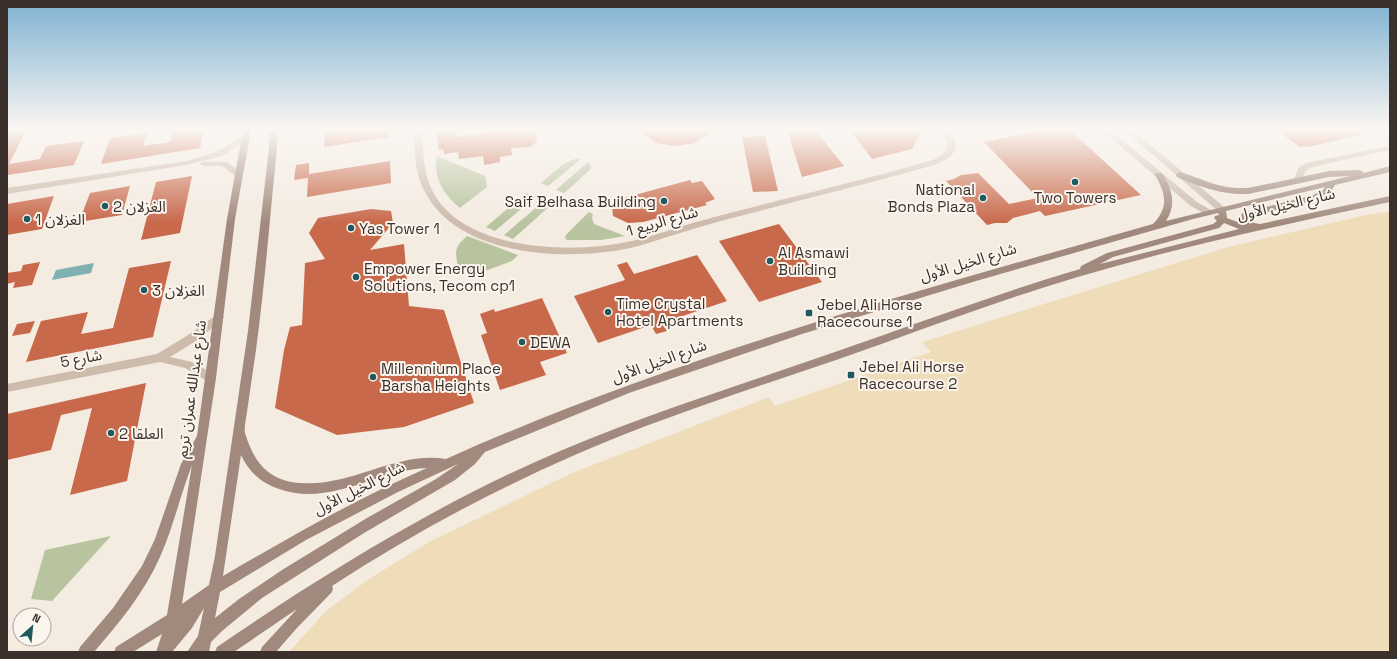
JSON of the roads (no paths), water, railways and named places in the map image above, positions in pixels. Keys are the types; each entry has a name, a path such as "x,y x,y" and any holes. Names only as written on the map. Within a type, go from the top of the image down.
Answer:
{"main road":[{"name":"شارع عبدالله عمران تريم","path":"163,652 173,619 211,378 226,249 241,161"},
{"path":"202,652 208,593 221,556 239,431 253,331 272,161"},
{"name":"شارع الخيل الأول","path":"121,652 173,619 208,593 302,536 349,511 482,448 625,390 784,336 974,278 1208,212 1390,169"},
{"path":"1180,175 1217,189 1239,192 1338,173 1368,174"},
{"path":"1155,227 1165,216 1169,203 1167,189 1159,175"},
{"path":"1254,228 1244,220 1245,215 1316,197 1326,192 1331,184"},
{"name":"شارع الخيل الأول","path":"222,652 345,571 426,522 539,465 593,442 722,394 992,301 1078,274 1254,228 1390,199"},
{"path":"1221,210 1223,220"},
{"path":"1208,212 1223,220 1254,228"},
{"path":"1190,217 1200,218 1205,222 1206,226 1198,230"},
{"path":"1078,274 1092,263 1110,255 1216,226 1223,220"},
{"path":"239,431 248,457 258,472 274,482 294,488 315,490 338,487 411,464 429,462 446,464"},
{"path":"85,652 107,627 148,568 160,540 182,472 202,435"},
{"path":"194,652 204,638 226,616 249,598 339,541 455,474 482,448"},
{"path":"268,652 292,624 345,571"},
{"path":"163,652 187,623 208,593"}],"street":[{"path":"7,191 186,164 197,161"},
{"name":"شارع الربيع 1","path":"420,161 424,183 428,192 440,209 458,223 489,239 519,247 542,250 588,251 632,244 695,225 938,161"},
{"path":"1142,161 1194,204 1208,212"},
{"path":"1164,161 1221,210"},
{"path":"1298,181 1301,170 1309,165 1329,161"},
{"path":"186,164 224,164 239,174"},
{"name":"شارع 5","path":"7,388 160,358 192,338 219,317"},
{"name":"شارع 5","path":"160,358 188,365 211,378"}],"water":[{"path":"94,263 91,273 52,280 56,270"}],"place":[{"name":"Two Towers","path":"1075,182"},
{"name":"National Bonds Plaza","path":"983,198"},
{"name":"Saif Belhasa Building","path":"664,201"},
{"name":"الغزلان 2","path":"105,206"},
{"name":"الغزلان 1","path":"27,219"},
{"name":"Yas Tower 1","path":"351,228"},
{"name":"Al Asmawi Building","path":"770,261"},
{"name":"Empower Energy Solutions, Tecom cp1","path":"356,277"},
{"name":"الغزلان 3","path":"144,290"},
{"name":"Time Crystal Hotel Apartments","path":"608,312"},
{"name":"Jebel Ali Horse Racecourse 1","path":"809,313"},
{"name":"DEWA","path":"522,342"},
{"name":"Jebel Ali Horse Racecourse 2","path":"851,375"},
{"name":"Millennium Place Barsha Heights","path":"373,377"},
{"name":"العلقا 2","path":"111,433"}]}
